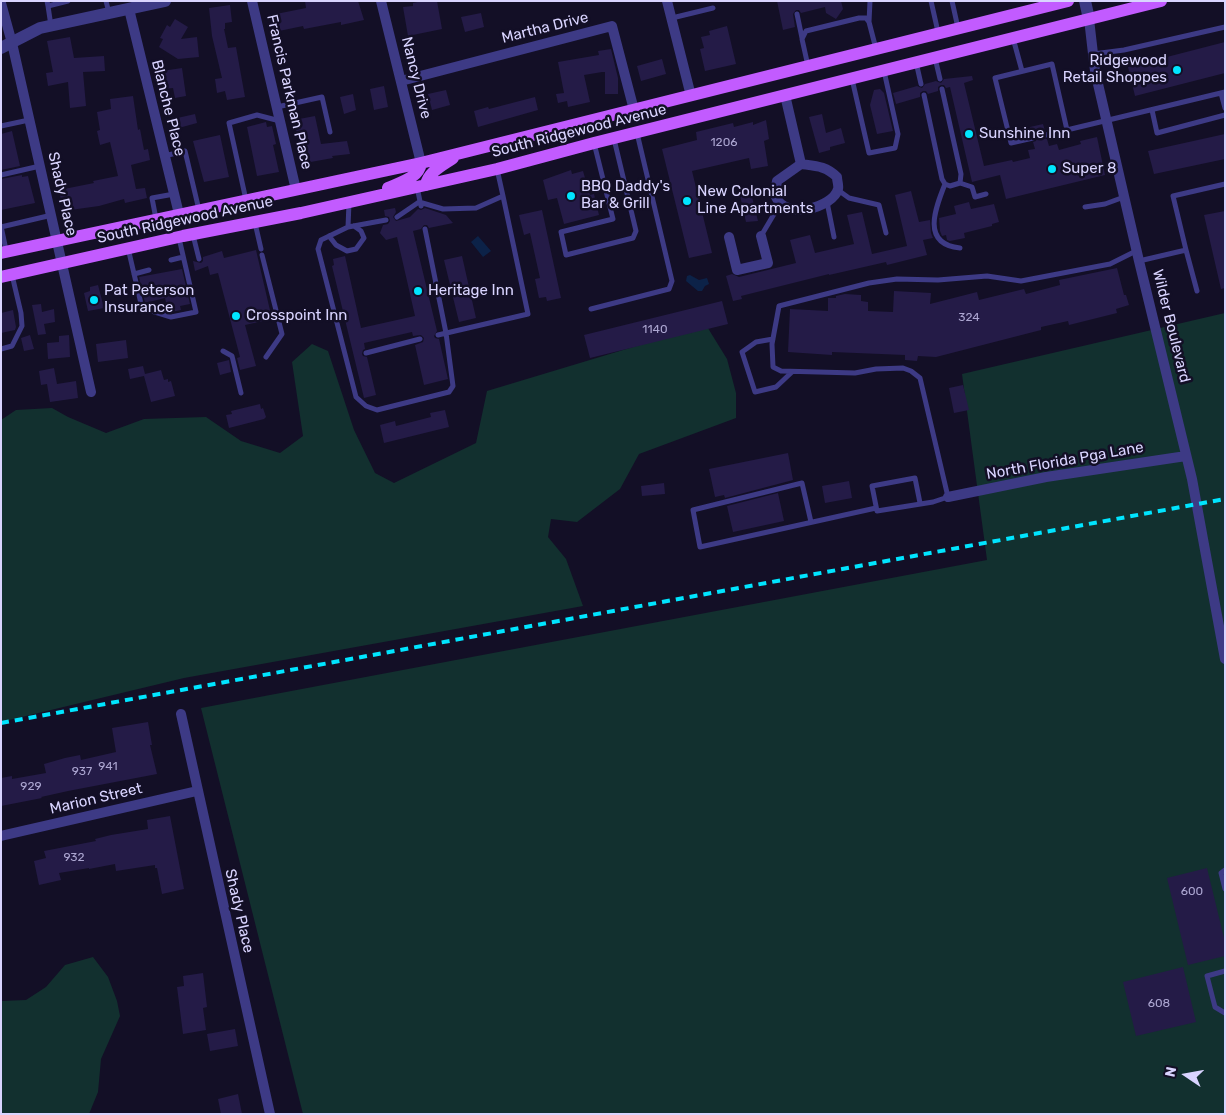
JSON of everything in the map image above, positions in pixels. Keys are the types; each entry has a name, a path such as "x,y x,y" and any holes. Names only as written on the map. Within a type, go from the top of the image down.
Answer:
{"main road":[{"name":"South Ridgewood Avenue","path":"4,252 421,163 1068,1"},
{"name":"South Ridgewood Avenue","path":"7,276 62,262 368,198 497,168 1161,1"},
{"path":"421,186 432,173 459,153"},
{"path":"368,198 416,174 420,169 421,163"}],"street":[{"path":"7,45 40,28 108,7 128,9 165,1"},
{"name":"Francis Parkman Place","path":"252,1 296,190"},
{"name":"Nancy Drive","path":"381,1 421,163"},
{"path":"667,1 691,96"},
{"name":"Wilder Boulevard","path":"1085,1 1089,19 1094,71 1197,504 1225,659"},
{"name":"Shady Place","path":"1,3 7,45 30,120 91,392"},
{"name":"Blanche Place","path":"128,9 179,214"},
{"name":"Martha Drive","path":"401,81 612,26 634,110"},
{"path":"786,95 800,164"},
{"path":"800,164 819,166 829,169 837,177 838,190 831,200 827,202 801,210 789,209 780,204 776,195 776,182 800,164"},
{"path":"729,237 737,270 768,263 761,236"},
{"name":"North Florida Pga Lane","path":"948,497 1046,477 1186,456"},
{"name":"Shady Place","path":"181,714 270,1114"},
{"name":"Marion Street","path":"1,836 197,791"}],"lane":[{"path":"51,26 47,4 68,1"},
{"path":"870,1 869,22 876,50"},
{"path":"931,1 939,34"},
{"path":"952,1 958,29"},
{"path":"671,18 713,8"},
{"path":"796,14 808,66"},
{"path":"802,39 806,31 859,18 866,18 869,22"},
{"path":"1093,54 1124,50 1225,27"},
{"path":"1013,38 1022,71"},
{"path":"935,58 940,79"},
{"path":"916,62 921,84"},
{"path":"1032,138 1011,143 994,78 1052,64 1067,130"},
{"path":"852,78 870,153 894,148 898,134 884,70"},
{"path":"942,89 961,174 960,184"},
{"path":"1046,135 1223,93 1225,108"},
{"path":"924,95 942,179 945,184 950,186 960,184 972,187 975,197 986,194"},
{"path":"277,107 322,97 330,132"},
{"path":"1152,110 1158,133 1225,116"},
{"path":"246,201 229,123 257,115 280,121"},
{"path":"1,126 30,120"},
{"path":"591,309 669,289 672,281 636,132"},
{"path":"594,143 614,219 561,232 566,255 633,238 636,231 614,138"},
{"path":"164,156 185,151 199,210"},
{"path":"1,175 40,166"},
{"path":"438,335 528,314 497,168"},
{"path":"945,184 935,208 934,221 937,236 942,243 949,247 960,248"},
{"path":"1197,291 1173,196 1225,184"},
{"path":"420,204 421,186"},
{"path":"838,190 849,198 879,204 886,233"},
{"path":"156,219 152,198 174,194"},
{"path":"397,217 420,204 443,208 476,208 502,196"},
{"path":"1084,207 1105,204 1124,197"},
{"path":"349,202 351,227"},
{"path":"827,202 834,237"},
{"path":"761,236 780,204"},
{"path":"1102,212 1105,204"},
{"path":"4,252 1,227 52,215"},
{"path":"386,220 351,227 329,236 321,240 318,249 356,398 366,406 377,410 449,392 453,386 446,333 425,228"},
{"path":"255,222 282,334 266,357"},
{"path":"329,236 336,245 346,252 356,249 364,238 362,231 351,227"},
{"path":"193,234 199,258"},
{"path":"128,248 142,308 172,317 196,312 179,237"},
{"path":"811,522 802,483 693,510 700,547 876,508 877,511 933,502 948,497 920,378 903,368 876,369 855,373 781,371 773,367 773,339 779,306 897,279 938,280 987,276 1021,281 1110,264 1137,256 1186,250"},
{"path":"171,260 183,256"},
{"path":"134,274 149,270"},
{"path":"1,349 12,346 22,326 21,313 7,276"},
{"path":"366,353 420,339"},
{"path":"773,339 756,342 742,352 755,392 776,387 793,371"},
{"path":"223,351 232,356 241,393"},
{"path":"345,358 353,356"},
{"path":"876,508 872,486 914,478 920,503"},
{"path":"1225,870 1221,873 1225,889"},
{"path":"1225,971 1207,976 1215,1008 1225,1013"}],"green space":[{"path":"1225,313 1225,1114 303,1114 201,708 987,560 962,374"},
{"path":"706,325 727,359 736,393 736,418 639,454 620,489 577,522 551,519 548,537 566,559 583,606 184,678 1,722 1,420 16,410 52,408 106,433 144,419 206,417 241,441 280,453 303,436 292,362 312,344 328,351 354,430 375,473 394,483 476,443 487,391"},
{"path":"93,957 108,977 117,1001 120,1016 101,1059 98,1092 89,1114 1,1114 1,1001 26,1000 46,987 65,965"}],"water":[{"path":"478,236 491,251 483,257 471,242"},
{"path":"690,275 699,280 707,278 709,284 702,291 698,291 686,281 687,276"}],"building":[{"path":"305,1 358,1 364,20 341,25 341,22 304,29 303,26 279,31 276,14 306,8"},
{"path":"437,1 442,29 408,36 403,7 413,6 413,3"},
{"path":"777,1 841,1 843,9 836,19 826,13 825,7 801,13 799,10 796,10 793,14 795,27 783,30"},
{"path":"230,5 232,22 225,23 224,29 228,48 236,47 245,97 227,100 225,91 217,93 215,79 222,78 212,36 209,8"},
{"path":"481,13 484,27 465,32 461,17"},
{"path":"175,19 188,27 181,39 197,37 199,57 178,59 159,47 163,39 160,38 167,25 170,27"},
{"path":"727,26 736,64 705,71 700,49 704,48 701,37 710,35 709,31"},
{"path":"70,37 74,58 104,56 105,71 83,72 86,106 70,108 68,82 48,86 46,73 53,72 47,41"},
{"name":"Ridgewood Retail Shoppes","path":"1225,42 1225,73 1135,96 1128,67"},
{"path":"611,49 618,78 618,94 605,94 605,72 602,72 584,75 590,102 568,107 567,101 558,103 556,94 564,93 558,62 599,55 598,51"},
{"path":"662,59 666,74 641,81 637,66"},
{"path":"182,68 186,96 175,98 173,88 164,89 162,71"},
{"path":"972,76 973,80 964,83 984,166 1030,158 1028,150 1035,149 1033,142 1037,138 1035,134 1031,134 1030,127 1043,124 1045,131 1042,133 1043,138 1047,139 1049,146 1057,144 1059,150 1081,144 1080,141 1097,137 1105,175 1006,199 1000,175 972,182 950,87 946,88 944,85 941,85 938,87 938,91 928,94 926,91 923,91 920,93 920,97 896,104 893,93 917,86 922,88 925,84 936,81 941,83 944,79"},
{"path":"384,86 388,107 374,110 370,89"},
{"path":"880,89 884,93 893,131 877,134 870,105 874,90"},
{"path":"446,90 450,105 432,110 428,94"},
{"path":"353,94 356,110 344,114 340,97"},
{"path":"133,96 138,130 140,129 144,150 148,149 150,160 131,165 136,189 145,188 147,198 125,203 124,199 99,206 63,211 59,190 118,176 110,142 100,145 97,131 100,130 97,112 111,109 110,99"},
{"path":"535,97 538,110 478,127 474,111"},
{"path":"195,114 197,123 175,129 173,119"},
{"path":"822,114 826,133 841,128 845,143 830,147 830,150 819,153 809,117"},
{"path":"315,116 321,144 347,141 350,154 332,156 333,158 305,163 294,120"},
{"path":"766,120 769,139 764,141 768,166 751,169 749,158 692,171 712,253 689,258 662,149 697,140 696,132 733,123 734,127 753,122 753,125"},
{"path":"266,122 267,127 272,126 276,144 273,145 279,172 257,176 247,127"},
{"path":"12,131 20,166 1,170 1,134"},
{"path":"1225,134 1225,159 1154,174 1148,151"},
{"path":"220,135 229,177 204,182 193,141"},
{"name":"BBQ Daddy's Bar & Grill","path":"571,170 572,174 583,171 590,195 594,194 599,215 564,224 557,198 548,200 543,180"},
{"path":"22,175 22,177 28,176 35,203 1,210 1,179"},
{"path":"750,189 758,221 746,222 739,191"},
{"path":"911,191 919,222 930,220 933,238 923,240 927,255 887,265 886,262 829,274 741,296 742,299 733,301 726,276 732,274 739,277 796,263 790,240 810,235 815,253 854,244 847,215 862,212 872,254 907,246 895,195"},
{"path":"969,202 971,209 994,204 999,222 992,224 992,226 964,233 965,238 947,240 946,235 942,236 940,231 939,218 956,214 954,206"},
{"name":"Heritage Inn","path":"395,208 396,212 393,217 396,221 410,217 418,209 425,208 446,215 453,223 429,228 427,225 424,225 421,229 413,231 437,331 434,336 439,339 448,379 424,385 415,345 423,342 424,338 421,335 413,336 412,332 364,343 365,349 362,354 367,357 376,395 364,398 332,266 334,265 333,259 345,256 361,328 415,316 397,237 386,240 380,233 383,225 388,224 390,221 389,217 385,216 384,210"},
{"path":"542,210 561,298 547,301 546,297 539,298 535,279 540,278 530,233 524,235 519,215"},
{"path":"1225,211 1225,288 1221,289 1204,215"},
{"path":"256,250 272,319 245,325 256,366 240,370 237,358 240,357 218,273 210,275 208,266 195,271 193,261 201,263 203,257 222,251 224,258"},
{"path":"462,256 476,318 459,322 444,260"},
{"path":"1117,268 1124,295 1126,295 1129,305 1116,309 1117,313 1069,325 1068,321 1041,327 1041,330 936,357 918,356 917,361 905,360 905,355 832,352 832,355 788,352 790,309 828,311 828,298 836,298 836,296 845,294 861,295 861,301 868,302 868,311 893,312 894,291 931,293 930,304 977,292 979,300 1024,289 1026,294 1060,285 1059,280"},
{"path":"182,269 190,304 180,306 181,310 171,312 168,311 165,298 145,303 139,277"},
{"name":"Pat Peterson Insurance","path":"98,285 104,308 88,311 84,293 90,291 90,287"},
{"path":"722,301 728,324 590,358 584,335"},
{"path":"41,304 42,312 54,309 55,322 44,324 46,334 38,335 32,305"},
{"path":"13,310 15,330 1,333 1,313"},
{"path":"30,335 34,349 24,351 21,338"},
{"path":"69,335 70,357 48,359 47,343 59,342 59,336"},
{"path":"126,340 128,358 98,362 96,344"},
{"path":"229,360 231,372 220,375 217,363"},
{"path":"143,366 145,374 161,370 164,380 168,379 168,382 171,381 175,396 151,402 144,376 130,379 128,369"},
{"path":"54,368 57,384 76,381 78,398 50,402 47,384 41,385 39,371"},
{"path":"963,385 969,410 954,413 949,388"},
{"path":"260,404 266,417 264,419 229,428 226,415 232,414 231,411"},
{"path":"445,410 449,427 384,443 380,425 395,421 396,426 431,417 430,413"},
{"path":"788,453 793,480 725,498 724,495 715,497 709,469"},
{"path":"849,481 852,498 825,503 822,486"},
{"path":"664,483 665,494 642,496 641,486"},
{"path":"778,493 784,521 733,532 727,506"},
{"path":"148,722 152,745 150,745 157,774 1,806 1,778 12,776 12,779 46,773 44,764 65,758 80,755 81,760 116,752 112,728"},
{"path":"170,816 184,889 162,894 155,865 116,871 115,864 59,873 61,880 39,885 34,861 46,858 44,851 96,841 95,839 111,835 148,829 147,820"},
{"path":"1207,868 1225,942 1225,956 1188,965 1167,878"},
{"path":"1183,967 1196,1022 1136,1036 1123,982"},
{"path":"203,973 207,1007 203,1008 206,1030 183,1034 177,987 184,986 183,976"},
{"path":"235,1029 238,1046 210,1051 207,1034"},
{"path":"238,1094 242,1114 221,1114 218,1099"}],"railway":[{"path":"1,723 1225,499"}],"place":[{"name":"Ridgewood Retail Shoppes","path":"1177,70"},
{"name":"Sunshine Inn","path":"969,134"},
{"name":"Super 8","path":"1052,169"},
{"name":"BBQ Daddy's Bar & Grill","path":"571,196"},
{"name":"New Colonial Line Apartments","path":"687,201"},
{"name":"Heritage Inn","path":"418,291"},
{"name":"Pat Peterson Insurance","path":"94,300"},
{"name":"Crosspoint Inn","path":"236,316"}]}
